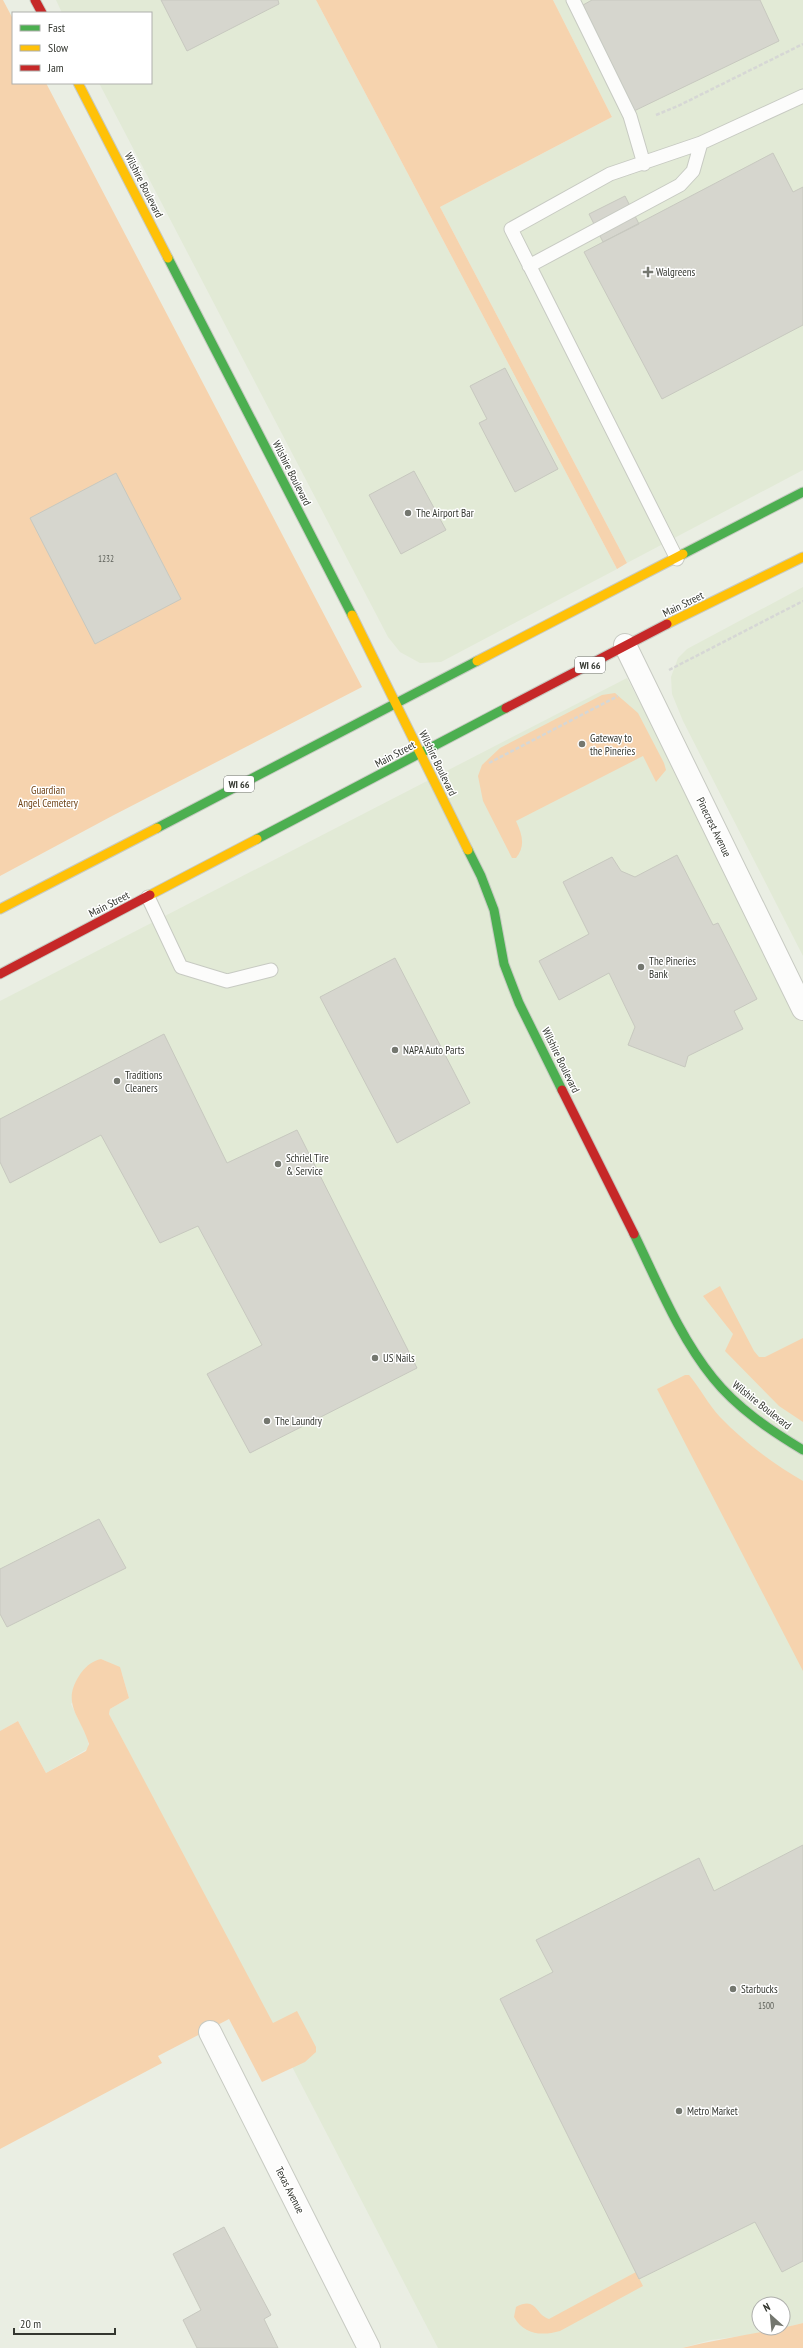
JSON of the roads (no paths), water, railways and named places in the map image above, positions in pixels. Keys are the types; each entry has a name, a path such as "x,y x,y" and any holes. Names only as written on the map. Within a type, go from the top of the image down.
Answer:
{"main road":[{"path":"35,0 41,12"},
{"name":"Wilshire Boulevard","path":"79,84 396,703 481,876 494,910 504,964 519,1003 676,1319 705,1367 725,1392 762,1422 803,1450"},
{"name":"WI 66","path":"0,909 677,559 803,492"},
{"name":"Main Street","path":"0,974 625,645 803,557"}],"street":[{"name":"Pinecrest Avenue","path":"625,645 803,1009"},
{"name":"Texas Avenue","path":"210,2032 369,2348"}],"lane":[{"path":"573,0 632,124 644,164"},
{"path":"677,559 511,230 610,174 644,164 701,143 803,96"},
{"path":"529,266 680,185 693,171 701,143"},
{"path":"148,897 181,967 227,981 272,970"}],"place":[{"name":"Walgreens","path":"648,272"},
{"name":"The Airport Bar","path":"408,513"},
{"name":"Gateway to the Pineries","path":"582,744"},
{"name":"The Pineries Bank","path":"641,967"},
{"name":"NAPA Auto Parts","path":"395,1050"},
{"name":"Traditions Cleaners","path":"117,1081"},
{"name":"Schriel Tire & Service","path":"278,1164"},
{"name":"US Nails","path":"375,1358"},
{"name":"The Laundry","path":"267,1421"},
{"name":"Starbucks","path":"733,1989"},
{"name":"Metro Market","path":"679,2111"}],"park label":[{"name":"Guardian Angel Cemetery","path":"48,796"}]}
